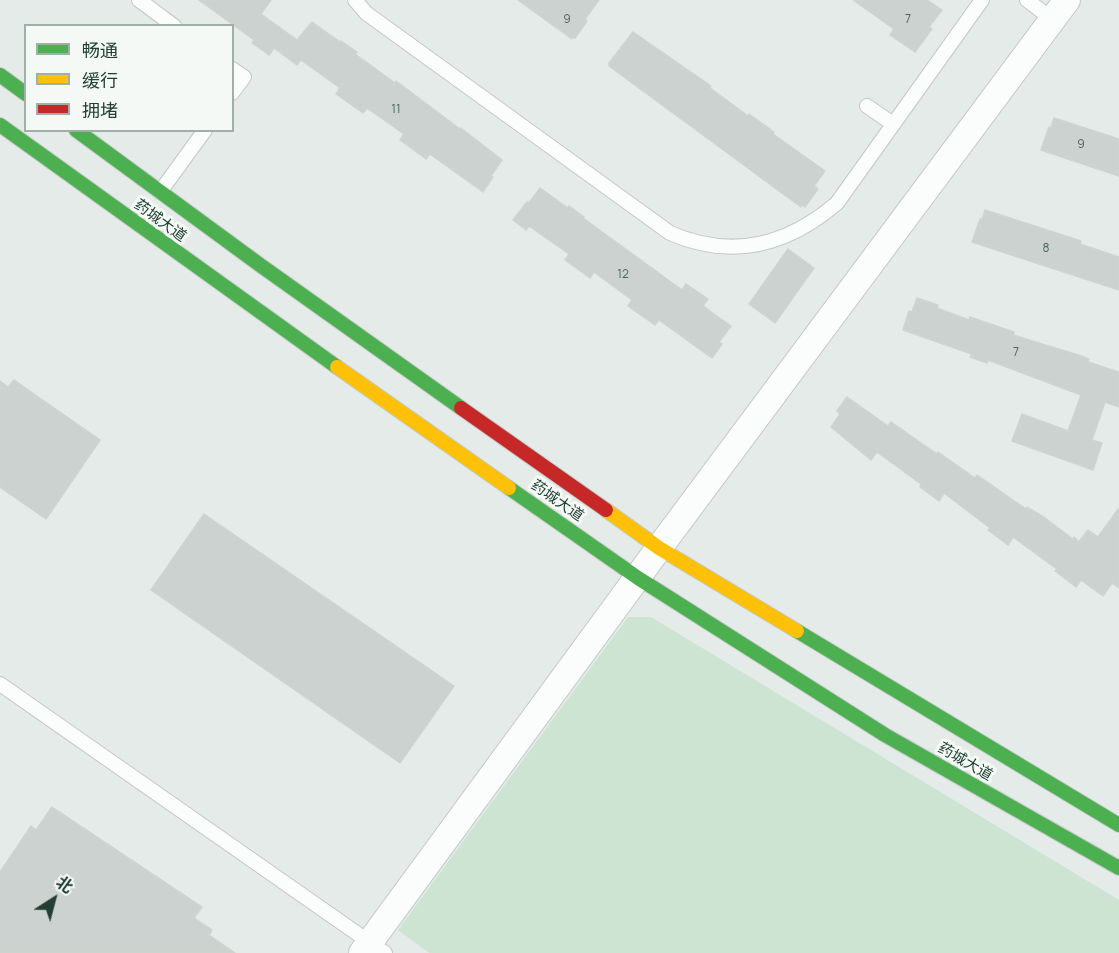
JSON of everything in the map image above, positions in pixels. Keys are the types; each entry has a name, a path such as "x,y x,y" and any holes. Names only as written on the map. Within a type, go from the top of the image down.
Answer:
{"main road":[{"path":"0,75 24,92"},
{"name":"药城大道","path":"0,125 237,297 638,578 885,735 1119,868"},
{"name":"药城大道","path":"79,132 659,548 1119,825"}],"street":[{"path":"372,949 659,548 1060,10"}],"lane":[{"path":"139,0 171,24"},
{"path":"354,0 366,13 670,233 691,242 714,247 759,244 780,238 801,229 837,203 982,0"},
{"path":"1027,0 1060,10"},
{"path":"234,70 244,77 234,90"},
{"path":"867,106 893,124"},
{"path":"160,192 204,132"},
{"path":"0,684 372,949"}],"green space":[{"path":"628,617 651,617 1119,900 1119,953 429,953 398,930"}],"building":[{"path":"199,0 271,0 261,14 297,40 312,22 357,52 355,54 395,83 396,81 502,160 491,176 493,177 483,192 430,154 426,159 400,140 404,134 367,108 363,113 336,94 340,88 301,60 297,65 274,48 269,55 252,43 254,40"},
{"path":"518,0 599,0 585,19 587,21 572,39"},
{"path":"853,0 927,0 942,10 929,27 932,29 915,52 890,35 894,29"},
{"path":"633,32 711,86 710,88 825,171 814,186 818,189 805,207 802,205 801,207 609,66"},
{"path":"1054,118 1119,139 1119,176 1041,150"},
{"path":"540,188 568,208 569,206 682,290 686,284 708,299 703,306 731,326 719,342 722,344 712,358 659,320 655,325 628,306 632,300 594,272 590,278 565,260 569,254 529,226 526,230 513,220"},
{"path":"985,210 1081,241 1080,244 1119,257 1119,290 972,242"},
{"path":"788,249 814,268 775,323 749,304"},
{"path":"917,298 969,320 970,317 1014,332 1013,335 1078,355 1089,359 1088,362 1119,372 1119,407 1105,402 1092,440 1102,443 1093,470 1012,441 1022,414 1068,431 1081,395 988,360 987,363 970,357 972,354 903,330 909,311 912,312"},
{"path":"14,380 100,440 46,519 0,487 0,381 8,387"},
{"path":"847,397 888,426 891,422 937,454 938,452 975,478 977,475 1079,542 1088,530 1098,537 1119,508 1119,588 1112,583 1103,596 1081,580 1076,587 1055,571 1057,569 1013,537 1008,545 988,530 990,528 944,493 939,501 920,487 921,484 877,452 871,460 831,427 840,414 837,411"},
{"path":"204,514 454,686 400,763 151,590"},
{"path":"52,807 202,907 194,918 212,930 209,935 235,953 0,953 0,872 31,826 36,830"}],"traffic: fast":[{"path":"0,75 24,93"},
{"path":"0,125 337,367"},
{"path":"79,132 461,408"},
{"path":"509,488 638,578 885,735 1119,868"},
{"path":"797,631 1119,825"}],"traffic: slow":[{"path":"337,367 509,488"},
{"path":"606,510 659,548 797,631"}],"traffic: jam":[{"path":"461,408 606,510"}]}
